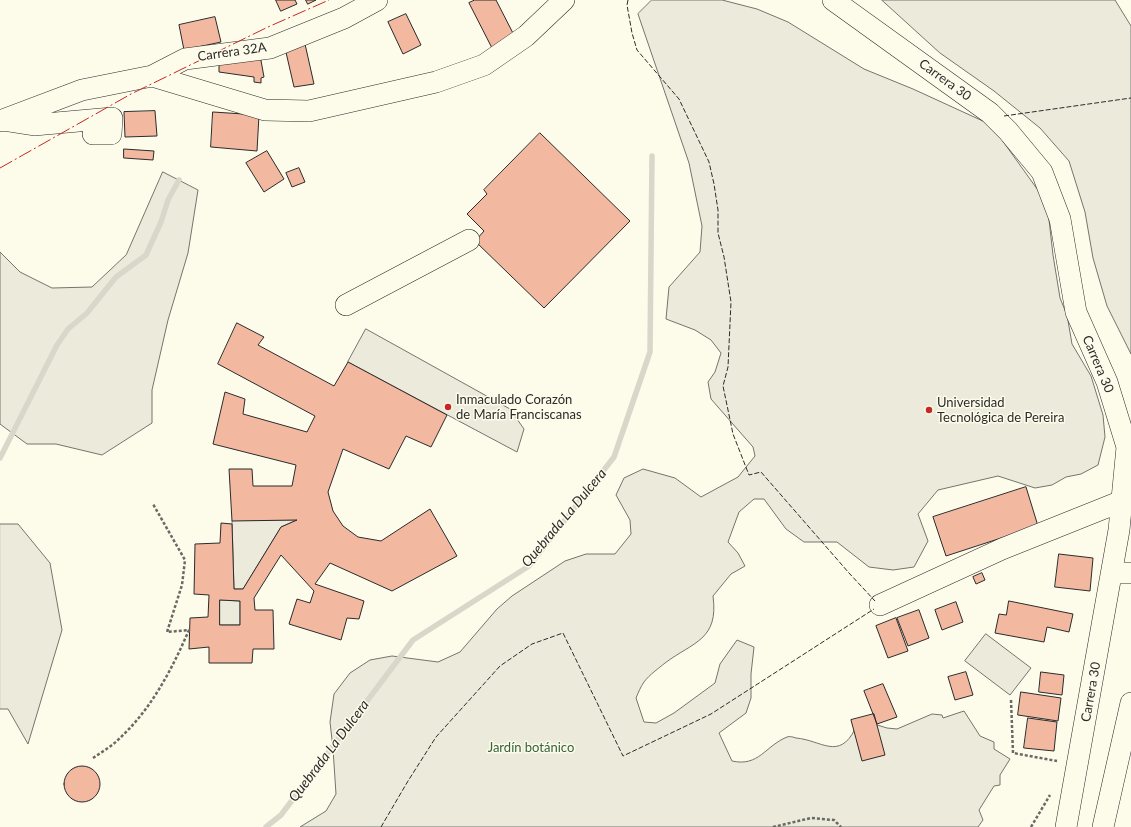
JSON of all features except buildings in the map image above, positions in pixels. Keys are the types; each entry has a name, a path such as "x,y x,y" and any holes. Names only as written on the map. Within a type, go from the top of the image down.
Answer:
{"street":[{"name":"Carrera 32A","path":"152,76 185,59 270,48 344,18 377,0"},
{"path":"1,120 82,90 152,76 265,110 309,111 436,82 484,65 526,36 564,0"},
{"name":"Carrera 30","path":"833,0 990,113 1008,131 1042,172 1060,219 1076,312 1107,382 1127,447 1119,530 1121,573 1066,827"},
{"path":"1,120 34,125 112,118 111,134 93,134"},
{"path":"346,305 468,240"},
{"path":"880,605 1002,549 1122,501"},
{"path":"1103,827 1131,703"}],"path":[{"path":"93,758 120,739 145,711 172,667 190,630 167,632 182,585 185,560 153,504"},
{"path":"1011,700 1013,753 1061,762"},
{"path":"1031,827 1053,790"},
{"path":"773,827 810,818 834,820 841,827"}],"green space":[{"name":"Universidad Tecnológica de Pereira","path":"652,0 722,0 757,9 788,22 864,69 913,89 985,122 1002,140 1040,193 1048,211 1060,298 1067,315 1072,344 1091,376 1103,415 1105,437 1098,465 1081,474 1066,477 1052,485 1035,488 998,476 938,490 918,514 928,541 914,567 893,570 869,567 837,542 804,542 786,529 764,499 754,499 739,512 728,542 738,553 745,566 731,574 713,596 714,611 712,622 708,631 702,638 665,663 646,679 636,698 644,722 656,723 674,713 715,683 720,664 737,640 754,647 751,674 751,698 746,713 719,733 732,761 749,761 761,755 779,741 788,737 829,746 836,746 843,744 849,739 855,729 874,724 897,729 932,714 942,715 943,718 964,711 980,736 994,742 994,749 1010,759 1000,775 1000,785 994,786 979,810 983,820 978,827 300,827 326,811 336,794 330,722 334,694 350,673 370,660 392,656 438,662 460,652 497,609 512,596 565,561 586,554 615,554 631,534 630,520 616,495 624,478 643,469 675,478 701,497 738,477 755,456 753,447 711,399 708,382 715,372 721,353 711,340 695,330 666,319 669,287 700,252 702,226 689,163 638,14"},
{"path":"882,0 1115,0 1131,26 1131,354 1107,306 1093,258 1085,212 1069,161 1040,128 994,91 940,53"},
{"path":"163,172 198,190 188,253 168,320 152,390 152,423 102,455 56,444 27,444 0,424 0,252 20,272 52,288 92,287 126,255"},
{"path":"297,520 281,527 243,589 234,589 232,521"},
{"path":"0,524 18,524 50,563 62,630 28,744 8,709 0,709"},
{"path":"220,600 240,601 240,625 220,625"}],"shaded area":[{"path":"366,329 510,409 524,429 517,452 348,362"},
{"path":"986,634 1031,668 1010,695 965,661"}],"waterway":[{"name":"Quebrada La Dulcera","path":"266,827 281,815 413,640 529,566 614,457 650,352 652,156"},
{"path":"0,458 57,345 68,329 87,313 116,277 146,255 161,222 168,200 179,180"}],"fence":[{"path":"628,0 627,5 632,33 637,50 679,99 709,162 718,210 718,233 724,257 731,302 728,367 723,386 733,434 749,475 761,472 875,601"},
{"path":"1004,116 1131,98"},
{"path":"381,827 436,737 500,666 532,644 563,633 623,756 711,714 874,609"}],"power":[{"path":"0,168 131,94 268,27 329,0"}],"place":[{"name":"Inmaculado Corazón de María Franciscanas","path":"448,407"},
{"name":"Universidad Tecnológica de Pereira","path":"929,410"}],"park label":[{"name":"Jardín botánico","path":"531,748"}]}
